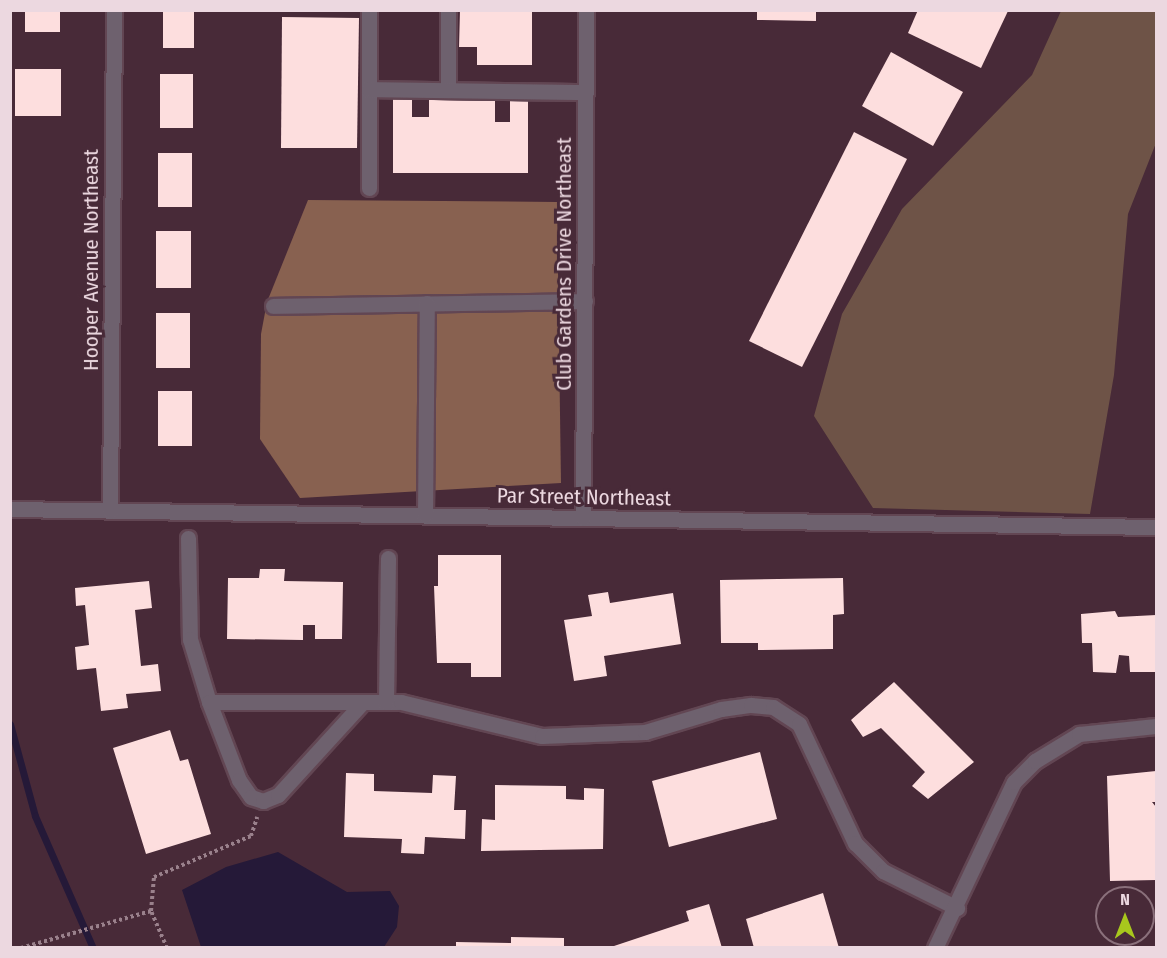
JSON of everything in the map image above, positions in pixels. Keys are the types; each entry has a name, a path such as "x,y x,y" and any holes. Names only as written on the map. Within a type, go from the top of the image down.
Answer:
{"street":[{"name":"Hooper Avenue Northeast","path":"110,511 114,10"},
{"path":"369,10 369,188"},
{"path":"448,10 448,90"},
{"name":"Club Gardens Drive Northeast","path":"583,518 586,10"},
{"path":"369,89 586,92"},
{"path":"273,306 585,301"},
{"path":"425,515 427,303"},
{"name":"Par Street Northeast","path":"10,509 1156,527"},
{"path":"188,538 190,639 209,702 239,780 251,797 259,800 278,795 363,702"},
{"path":"386,702 388,558"},
{"path":"209,702 386,702 542,736 645,732 751,705 784,711 799,724 855,843 884,871 957,908"},
{"path":"934,948 957,908 1014,782 1035,761 1079,734 1156,726"}],"path":[{"path":"167,948 151,911 154,877 251,836 259,800"},
{"path":"21,948 136,912 151,911"}],"shaded area":[{"path":"1061,11 1156,11 1156,143 1128,214 1114,375 1090,514 873,508 814,416 842,314 902,209 1032,75"},
{"path":"308,200 557,202 561,483 300,498 260,439 261,334 267,302"},
{"path":"278,852 347,892 390,891 399,906 397,927 384,947 201,947 182,890 226,867"}],"building":[{"path":"25,10 60,10 60,32 25,32"},
{"path":"163,10 194,10 194,48 163,48"},
{"path":"460,10 532,10 532,65 477,65 477,47 459,47"},
{"path":"757,10 816,10 816,21 757,20"},
{"path":"918,10 1008,11 981,68 908,33"},
{"path":"282,17 359,18 357,148 281,148"},
{"path":"891,52 963,92 933,146 862,106"},
{"path":"15,69 61,69 61,116 15,116"},
{"path":"160,74 193,74 193,128 160,128"},
{"path":"393,96 412,96 412,117 429,117 429,98 495,98 495,122 510,122 510,98 528,98 528,173 393,173"},
{"path":"854,132 907,159 802,367 749,341"},
{"path":"158,153 192,153 192,207 158,207"},
{"path":"156,231 191,231 191,288 156,288"},
{"path":"156,313 190,313 190,368 156,368"},
{"path":"158,391 192,391 192,446 158,446"},
{"path":"438,555 501,555 501,677 471,677 471,663 437,663 434,586 438,586"},
{"path":"260,569 285,569 284,581 343,582 342,639 315,639 315,625 303,625 303,640 227,639 228,578 259,578"},
{"path":"843,578 844,614 833,615 833,649 758,650 758,643 721,643 720,580"},
{"path":"149,581 152,608 135,610 141,666 158,664 161,691 126,694 128,708 101,711 96,668 77,670 75,647 89,645 85,605 76,606 75,588"},
{"path":"608,592 610,603 673,593 681,644 604,656 607,676 574,681 564,620 592,616 588,595"},
{"path":"1115,611 1118,617 1156,615 1156,672 1130,672 1129,656 1119,655 1116,673 1093,672 1092,643 1082,643 1081,614"},
{"path":"894,682 974,762 928,799 912,786 925,772 881,728 863,737 851,720"},
{"path":"170,730 180,761 188,759 211,834 146,854 113,748"},
{"path":"760,752 777,819 669,847 652,781"},
{"path":"1156,771 1156,802 1152,802 1156,807 1156,880 1110,881 1107,776"},
{"path":"346,773 374,774 374,791 432,793 433,775 456,776 454,810 466,810 465,839 425,837 424,854 401,853 402,839 344,837"},
{"path":"495,785 566,786 566,799 584,800 584,788 604,789 603,849 481,851 482,819 495,820"},
{"path":"823,893 839,948 754,948 746,919"},
{"path":"709,904 722,948 608,948 689,921 686,911"},
{"path":"511,937 564,938 564,948 456,948 456,942 511,943"}],"waterway":[{"path":"10,724 35,816 93,948"}]}
